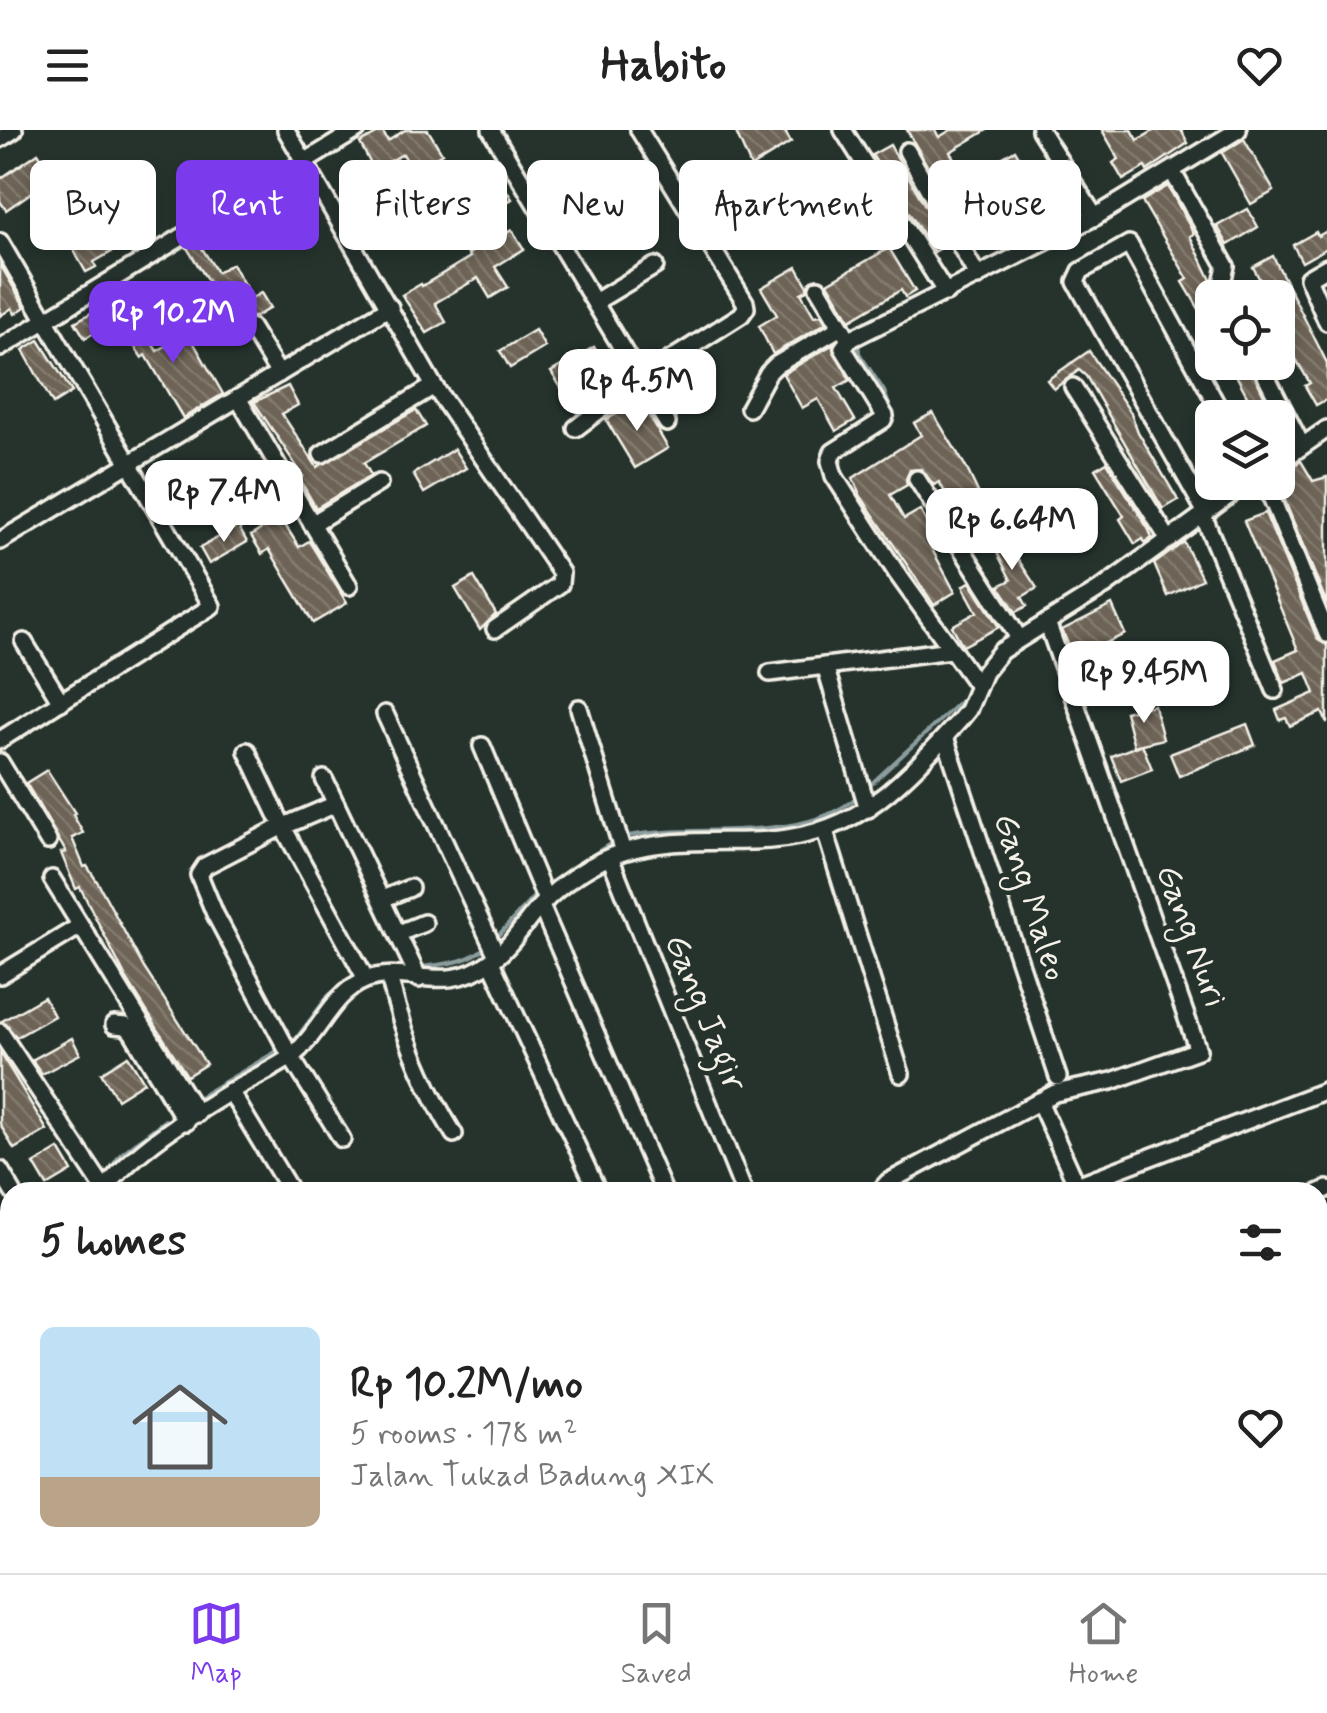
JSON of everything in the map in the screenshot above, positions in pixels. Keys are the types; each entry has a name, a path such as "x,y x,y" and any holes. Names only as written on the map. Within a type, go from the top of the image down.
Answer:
{"street":[{"path":"0,139 14,130"},
{"path":"286,130 303,160"},
{"path":"307,160 357,130"},
{"path":"491,130 668,423"},
{"path":"576,428 640,379 741,316 746,305 639,130"},
{"path":"843,130 946,293"},
{"path":"1040,130 1095,217"},
{"path":"748,408 776,365 978,277 1095,217 1237,130"},
{"path":"906,151 978,277"},
{"path":"1176,178 1226,266 1223,280"},
{"path":"319,187 434,386 563,579 495,629"},
{"path":"0,348 176,241"},
{"path":"0,242 212,606 0,740"},
{"path":"1195,498 1076,282 1082,271 1129,244 1214,400"},
{"path":"595,302 655,266"},
{"path":"1327,268 1308,278 1327,322"},
{"path":"818,288 845,333 844,348 885,414 884,420 833,452 832,470 896,572 978,686"},
{"path":"0,542 390,307"},
{"path":"250,327 278,374"},
{"path":"1268,380 1302,446"},
{"path":"322,454 434,386"},
{"path":"1074,387 1168,540"},
{"path":"238,398 349,586"},
{"path":"1295,451 1327,429"},
{"path":"917,479 1019,638"},
{"path":"312,524 379,483"},
{"path":"1196,500 1274,690"},
{"path":"110,1182 119,1170 230,1091 291,1057 312,1037 333,1006 366,980 460,978 494,959 543,903 612,856 678,841 769,840 825,830 868,810 968,710 993,658 1105,586 1223,500"},
{"path":"1272,500 1327,634"},
{"name":"Gang Nuri","path":"888,1182 1038,1101 1074,1087 1125,1077 1189,1056 1199,1048 1046,622"},
{"path":"24,642 61,702"},
{"path":"770,673 951,650"},
{"path":"825,666 868,810"},
{"path":"579,708 612,856"},
{"path":"385,714 594,1182"},
{"name":"Gang Maleo","path":"945,737 1058,1076"},
{"path":"482,746 660,1182"},
{"path":"247,751 283,827 366,980"},
{"path":"0,762 48,841"},
{"path":"324,779 419,978"},
{"path":"336,804 205,866 199,875 215,914 291,1057 342,1139"},
{"path":"825,830 901,1074"},
{"name":"Gang Jagir","path":"612,856 683,1060"},
{"name":"Gang Jagir","path":"612,856 740,1182"},
{"path":"52,879 192,1118"},
{"path":"382,899 410,888"},
{"path":"398,933 424,922"},
{"path":"0,974 80,926"},
{"path":"390,977 401,1027 416,1065 454,1134"},
{"path":"114,1025 126,1026 132,1032 192,1118"},
{"path":"0,1032 98,1182"},
{"path":"1093,1182 1327,1090"},
{"path":"230,1091 284,1182"},
{"path":"1038,1101 1075,1182"}],"building":[{"path":"405,130 428,130 442,153 431,160 407,160 403,154 392,160 369,160 360,143 382,131 388,141"},
{"path":"735,130 784,130 791,142 762,160 748,160"},
{"path":"907,130 935,130 939,137 951,130 987,130 950,152 955,160 928,160 928,167"},
{"path":"1102,130 1132,130 1138,140 1155,130 1181,130 1188,143 1147,171 1145,167 1123,180 1113,163 1119,159"},
{"path":"1244,139 1274,191 1251,204 1222,153"},
{"path":"890,145 899,160 875,160 872,155"},
{"path":"1015,150 1021,160 998,160"},
{"path":"38,153 43,160 30,160 30,194 6,210 0,201 0,179"},
{"path":"908,176 928,211 928,243 908,211"},
{"path":"1168,186 1194,234 1190,236 1211,280 1195,280 1195,302 1183,282 1188,279 1142,201"},
{"path":"1248,209 1258,227 1228,245 1217,226"},
{"path":"512,230 524,249 495,267 508,287 490,298 478,278 435,303 446,322 427,333 402,295 470,257 468,254 475,250 507,250 507,233"},
{"path":"1327,231 1327,248 1302,262 1293,245 1316,232 1318,236"},
{"path":"73,250 112,250 94,262 96,267 86,272"},
{"path":"188,250 203,250 217,272 232,264 252,298 261,293 270,308 255,317 245,317 232,330 223,315 228,312"},
{"path":"890,250 915,291 905,297 901,290 850,320 828,283"},
{"path":"1273,256 1285,280 1260,280 1253,267"},
{"path":"0,264 25,307 15,314 12,308 0,316"},
{"path":"797,267 807,285 801,293 814,316 821,315 826,323 773,354 759,326 777,315 761,288"},
{"path":"1295,300 1327,363 1327,399 1316,405 1305,386 1310,383 1295,358"},
{"path":"100,308 109,324 85,338 75,322"},
{"path":"133,314 157,351 188,333 223,394 183,418 146,355 142,358 127,335 109,345 102,333"},
{"path":"535,330 545,347 510,368 500,351"},
{"path":"39,340 72,392 53,404 23,350"},
{"path":"832,345 850,380 836,388 855,420 836,431 818,399 802,408 783,374"},
{"path":"594,347 609,372 567,397 551,372"},
{"path":"1089,351 1131,413 1178,500 1163,509 1086,376 1079,370 1054,389 1047,380"},
{"path":"1239,380 1257,380 1266,400 1249,400"},
{"path":"288,386 298,405 282,414 317,467 416,410 426,426 364,463 371,475 316,508 299,478 303,476 254,402"},
{"path":"640,400 668,448 635,468 606,420"},
{"path":"933,413 966,467 989,519 965,533 939,482 934,485 921,469 910,470 907,485 890,495 904,519 920,510 937,532 926,538 955,592 934,605 860,495 853,478 921,435 914,423"},
{"path":"454,449 466,468 424,493 413,474"},
{"path":"1301,461 1313,481 1327,477 1327,604 1284,500 1295,500 1295,465"},
{"path":"1107,462 1149,530 1152,538 1145,543 1143,539 1135,544 1120,519 1124,516 1095,469"},
{"path":"1265,513 1317,638 1327,645 1327,723 1322,712 1290,726 1286,718 1280,720 1276,710 1315,693 1307,673 1284,683 1275,660 1298,650 1244,521"},
{"path":"280,517 299,547 309,541 347,603 313,623 269,549 262,554 251,536"},
{"path":"238,526 247,542 209,564 200,548"},
{"path":"998,529 1037,588 1022,597 1027,606 1016,612 999,586 1011,580 988,535"},
{"path":"1184,542 1202,579 1168,596 1154,564"},
{"path":"474,577 496,614 480,630 455,588"},
{"path":"970,582 999,627 963,646 952,626 977,612 963,586"},
{"path":"1112,605 1125,634 1096,648 1112,686 1090,696 1062,630"},
{"path":"1154,705 1163,739 1134,746 1125,712"},
{"path":"1247,724 1255,745 1179,776 1170,754"},
{"path":"1142,744 1152,769 1121,781 1111,756"},
{"path":"47,770 83,833 72,838 84,867 98,883 144,968 206,1064 187,1076 126,978 80,887 76,889 61,853 66,852 26,783"},
{"path":"44,997 54,1016 17,1037 2,1021"},
{"path":"72,1038 80,1054 42,1074 32,1060"},
{"path":"0,1052 47,1130 14,1149 0,1124"},
{"path":"128,1056 144,1082 117,1099 101,1073"},
{"path":"59,1149 72,1171 54,1182 45,1182 34,1164"}],"waterway":[{"path":"858,340 859,353 884,391 893,416 890,420"},
{"path":"842,454 840,465 845,479"},
{"path":"951,636 977,671"},
{"path":"870,785 965,697 970,686"},
{"path":"628,836 778,827 834,812 857,797"},
{"path":"551,882 613,842"},
{"path":"495,939 538,892"},
{"path":"422,967 464,959 487,946"},
{"path":"295,1040 329,995 358,973"},
{"path":"199,1097 279,1050"},
{"path":"105,1176 121,1154 165,1120"}]}
